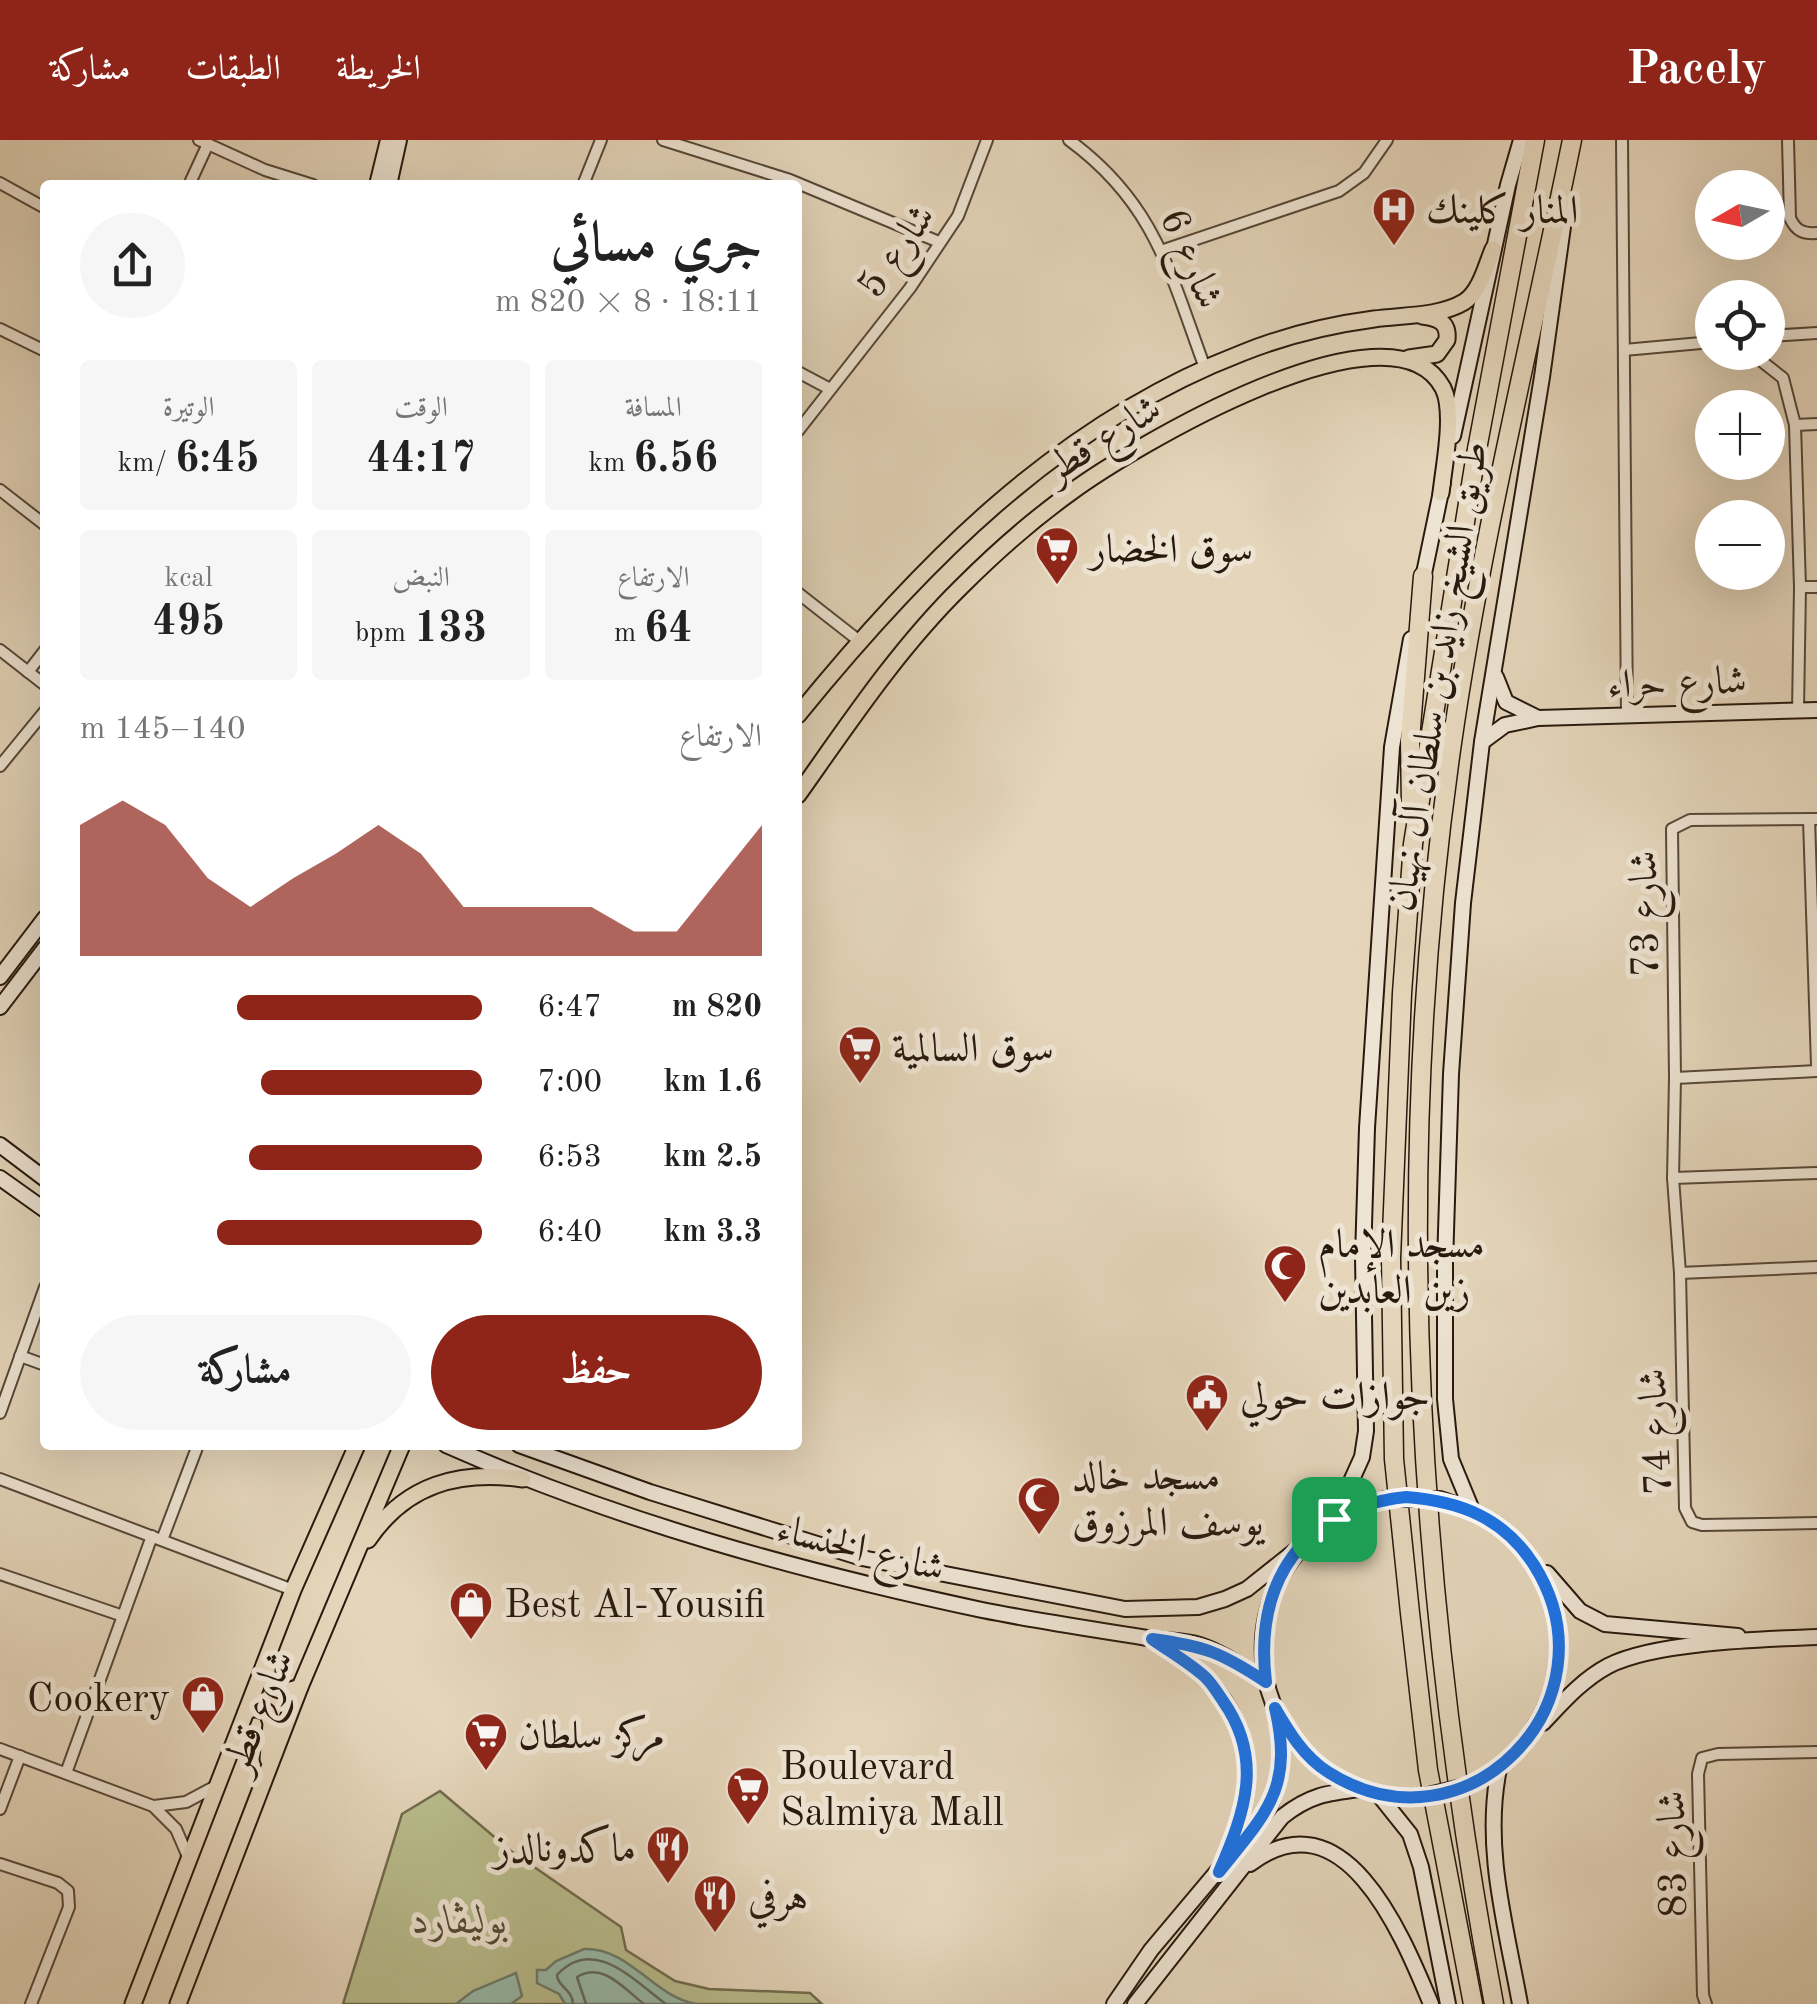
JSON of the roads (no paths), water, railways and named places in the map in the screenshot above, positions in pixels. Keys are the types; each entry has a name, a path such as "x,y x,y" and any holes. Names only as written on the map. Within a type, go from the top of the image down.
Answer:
{"highway":[{"name":"طريق الشيخ زايد بن سلطان آل نهيان","path":"1474,2004 1428,1770 1394,1459 1391,1258 1402,993 1413,844 1475,460 1535,140"},
{"name":"طريق الشيخ زايد بن سلطان آل نهيان","path":"1494,2004 1459,1802 1443,1673 1424,1453 1418,1328 1420,1100 1431,928 1452,744 1490,517 1571,146"},
{"path":"1413,844 1410,740 1423,576"}],"main road":[{"path":"378,180 388,140"},
{"path":"389,180 399,140"},
{"path":"1334,1519 1362,1457 1366,1431 1363,1239 1395,729 1423,576 1493,249 1521,140"},
{"path":"1472,1510 1451,1459 1448,1434 1445,1263 1462,903 1482,742 1560,253 1571,146"},
{"name":"شارع قطر","path":"802,710 858,640 933,560 1038,468 1084,436 1205,368 1262,346 1326,327 1415,314 1464,302 1476,288 1493,249"},
{"path":"1405,358 1437,354 1447,340 1442,322 1415,314"},
{"path":"1405,358 1423,366 1435,378 1447,400 1441,493"},
{"name":"شارع قطر","path":"802,789 881,679 929,620 1026,527 1073,491 1167,431 1253,390 1336,363 1405,358"},
{"path":"1494,672 1506,702 1538,718"},
{"name":"شارع حراء","path":"1482,742 1505,725 1538,718 1817,710"},
{"path":"0,977 40,925"},
{"path":"0,1007 40,955"},
{"path":"0,1146 40,1176"},
{"path":"0,1178 40,1206"},
{"name":"شارع قطر","path":"136,2004 272,1643 355,1450"},
{"name":"شارع قطر","path":"178,2004 300,1687 400,1450"},
{"name":"شارع الخنساء","path":"457,1450 640,1521 822,1573 985,1610 1199,1645 1266,1682"},
{"name":"شارع الخنساء","path":"533,1450 650,1492 862,1558 1125,1609 1198,1607 1225,1599 1247,1589 1301,1546"},
{"path":"352,1564 395,1508 424,1489 456,1478 490,1474 524,1479"},
{"path":"1114,2004 1152,1950 1267,1812 1276,1792 1281,1736 1266,1682 1262,1646 1267,1610 1280,1575 1301,1546 1334,1519 1385,1499 1440,1499 1499,1525 1580,1612 1605,1624 1759,1638 1817,1637"},
{"path":"1522,1546 1548,1588 1560,1635 1556,1684 1537,1728"},
{"path":"1275,1708 1296,1743 1326,1771 1378,1794 1416,1798 1470,1785 1499,1769 1596,1673 1626,1658 1759,1638"},
{"path":"1152,1639 1207,1678 1234,1717 1247,1756 1248,1791 1219,1872"},
{"path":"272,1643 266,1674 270,1684 286,1692 300,1687"},
{"path":"246,1712 261,1708 271,1723 266,1778"},
{"path":"1499,1769 1492,1804 1495,1868 1520,2004"},
{"path":"1135,2004 1282,1818 1301,1802 1362,1789"},
{"path":"1378,1794 1410,1834 1421,1867 1448,2004"},
{"path":"1238,1874 1259,1858 1297,1847 1322,1848 1344,1858 1383,1905 1431,2004"}],"street":[{"path":"584,180 601,140"},
{"path":"663,140 790,180"},
{"name":"شارع 5","path":"802,426 910,288 958,216 987,140"},
{"name":"شارع 6","path":"1069,140 1140,208 1161,251 1205,368"},
{"path":"1161,251 1339,192 1364,173 1387,140"},
{"path":"1622,140 1627,715"},
{"path":"1788,140 1790,218 1804,234 1817,233"},
{"path":"191,180 203,143 299,180"},
{"path":"0,183 40,205"},
{"path":"802,185 939,242"},
{"path":"0,329 40,349"},
{"path":"1785,335 1817,333"},
{"path":"1624,350 1695,344"},
{"path":"1773,370 1783,378 1795,426 1800,587 1798,711"},
{"path":"802,374 830,390"},
{"path":"1795,426 1817,424"},
{"path":"0,490 40,521"},
{"path":"1800,587 1817,587"},
{"path":"802,596 858,640"},
{"path":"0,650 40,681"},
{"path":"28,672 40,656"},
{"path":"0,766 40,717"},
{"name":"شارع 73","path":"1673,1178 1672,829 1690,820 1813,819 1817,1068 1675,1078"},
{"path":"1673,1178 1817,1173"},
{"name":"شارع 74","path":"1673,1178 1680,1273 1686,1508 1692,1522 1702,1525 1817,1523"},
{"path":"1680,1273 1817,1267"},
{"path":"0,1413 40,1301"},
{"path":"20,1356 40,1363"},
{"path":"66,1773 123,1616 196,1450"},
{"path":"0,1479 293,1590"},
{"path":"0,1574 123,1616"},
{"path":"0,1749 153,1806 176,1829 190,1859"},
{"name":"شارع 83","path":"1706,2004 1699,1793 1702,1758 1718,1754 1817,1752"},
{"path":"0,1810 20,1756"},
{"path":"153,1806 186,1802 216,1786"},
{"path":"0,1864 58,1883 68,1891 69,1907 31,2004"}],"water":[{"path":"584,1949 615,1956 667,1992 696,2004 565,2004 559,1994 537,1983 537,1970 546,1970 556,1961"},
{"path":"516,1973 522,1996 511,2004 456,2004 473,1991"}],"place":[{"name":"المنار كلينك","path":"1394,247"},
{"name":"سوق الخضار","path":"1057,586"},
{"name":"سوق السالمية","path":"860,1085"},
{"name":"مسجد الإمام زين العابدين","path":"1285,1304"},
{"name":"جوازات حولي","path":"1207,1433"},
{"name":"مسجد خالد يوسف المرزوق","path":"1039,1536"},
{"name":"Best Al-Yousifi","path":"471,1641"},
{"name":"Cookery","path":"203,1735"},
{"name":"مركز سلطان","path":"486,1772"},
{"name":"Boulevard Salmiya Mall","path":"748,1826"},
{"name":"ماكدونالدز","path":"668,1885"},
{"name":"هرفي","path":"715,1934"}],"park label":[{"name":"بوليڤارد","path":"460,1919"}]}
